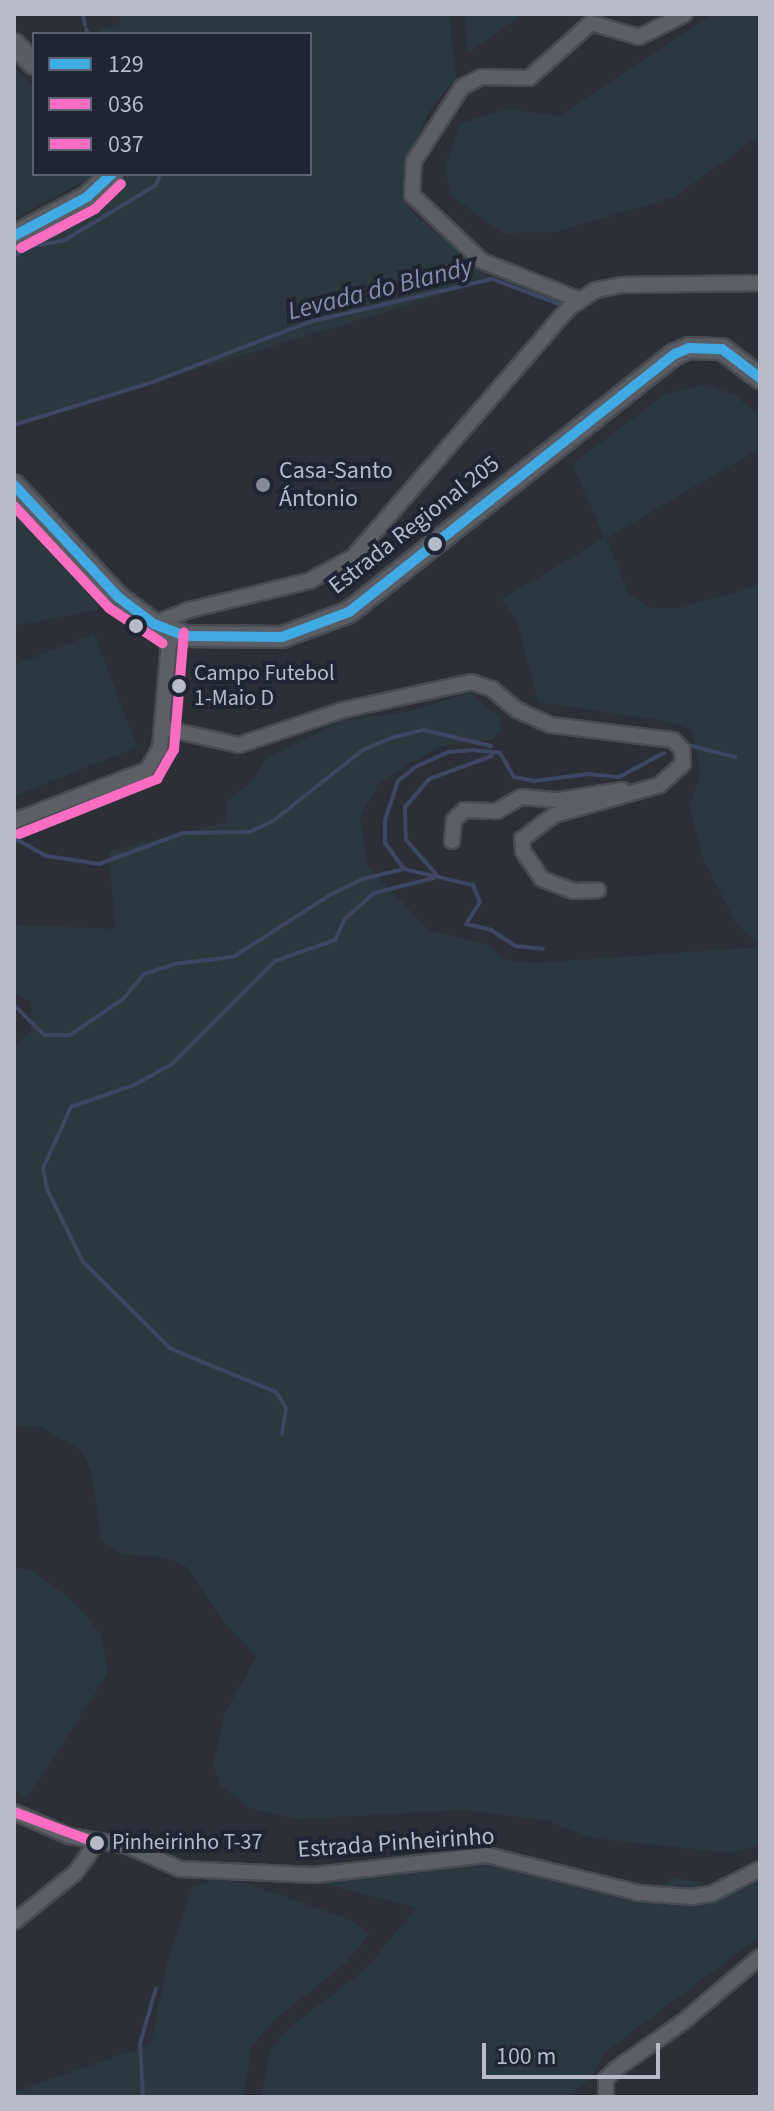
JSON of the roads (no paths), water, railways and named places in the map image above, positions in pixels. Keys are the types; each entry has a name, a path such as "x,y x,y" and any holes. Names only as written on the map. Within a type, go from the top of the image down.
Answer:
{"main road":[{"path":"14,44 32,62"},
{"path":"14,236 87,197 110,176"},
{"name":"Estrada Regional 205","path":"162,628 263,640 302,632 349,612 660,364 689,348 722,349 760,378"},
{"path":"14,485 118,597 162,628"}],"street":[{"path":"580,300 482,261 412,195 414,161 462,87 482,77 529,78 591,23 639,37 685,14"},
{"path":"14,821 142,776 160,748 163,728 162,628 189,610 309,581 353,557 580,300 596,290 622,285 760,283"},
{"path":"163,728 239,745 343,710 471,682 492,689 517,710 551,725 677,742 684,754 680,768 660,785 554,815 522,839 523,851 542,879 574,891 598,890"},
{"path":"452,841 454,820 464,810 497,811 521,797 559,800 638,791"},
{"name":"Estrada Pinheirinho","path":"14,1812 97,1843 128,1846 180,1869 315,1875 487,1855 639,1893 692,1897 711,1894 760,1869"},
{"path":"14,1922 75,1873 97,1843"},
{"path":"606,2097 606,2079 616,2069 684,2021 760,1957"}],"waterway":[{"path":"83,14 85,25"},
{"path":"14,256 32,246 65,240 156,185 159,176"},
{"name":"Levada do Blandy","path":"14,425 153,382 309,322 492,279 567,307"},
{"path":"14,838 47,856 99,864 183,833 250,832 273,821 363,750 391,738 424,730 491,746"},
{"path":"688,745 735,757"},
{"path":"404,869 385,843 385,820 398,781 415,767 449,752 473,750 500,753 514,777 534,781 589,774 619,777 664,753"},
{"path":"436,874 406,840 405,807 429,779 492,756"},
{"path":"14,1005 44,1035 70,1035 123,999 144,974 174,964 233,957 330,895 363,879 404,869 473,885 480,902 466,924 491,930 516,946 543,949"},
{"path":"282,1434 286,1408 276,1392 171,1349 83,1262 47,1189 43,1168 71,1107 134,1085 172,1064 275,961 335,940 345,919 374,893 434,878"},
{"path":"143,2097 140,2044 156,1988"}],"place":[{"name":"Casa-Santo Ántonio","path":"263,485"},
{"name":"Campo Futebol 1-Maio D","path":"179,686"},
{"name":"Pinheirinho T-37","path":"97,1843"}]}
